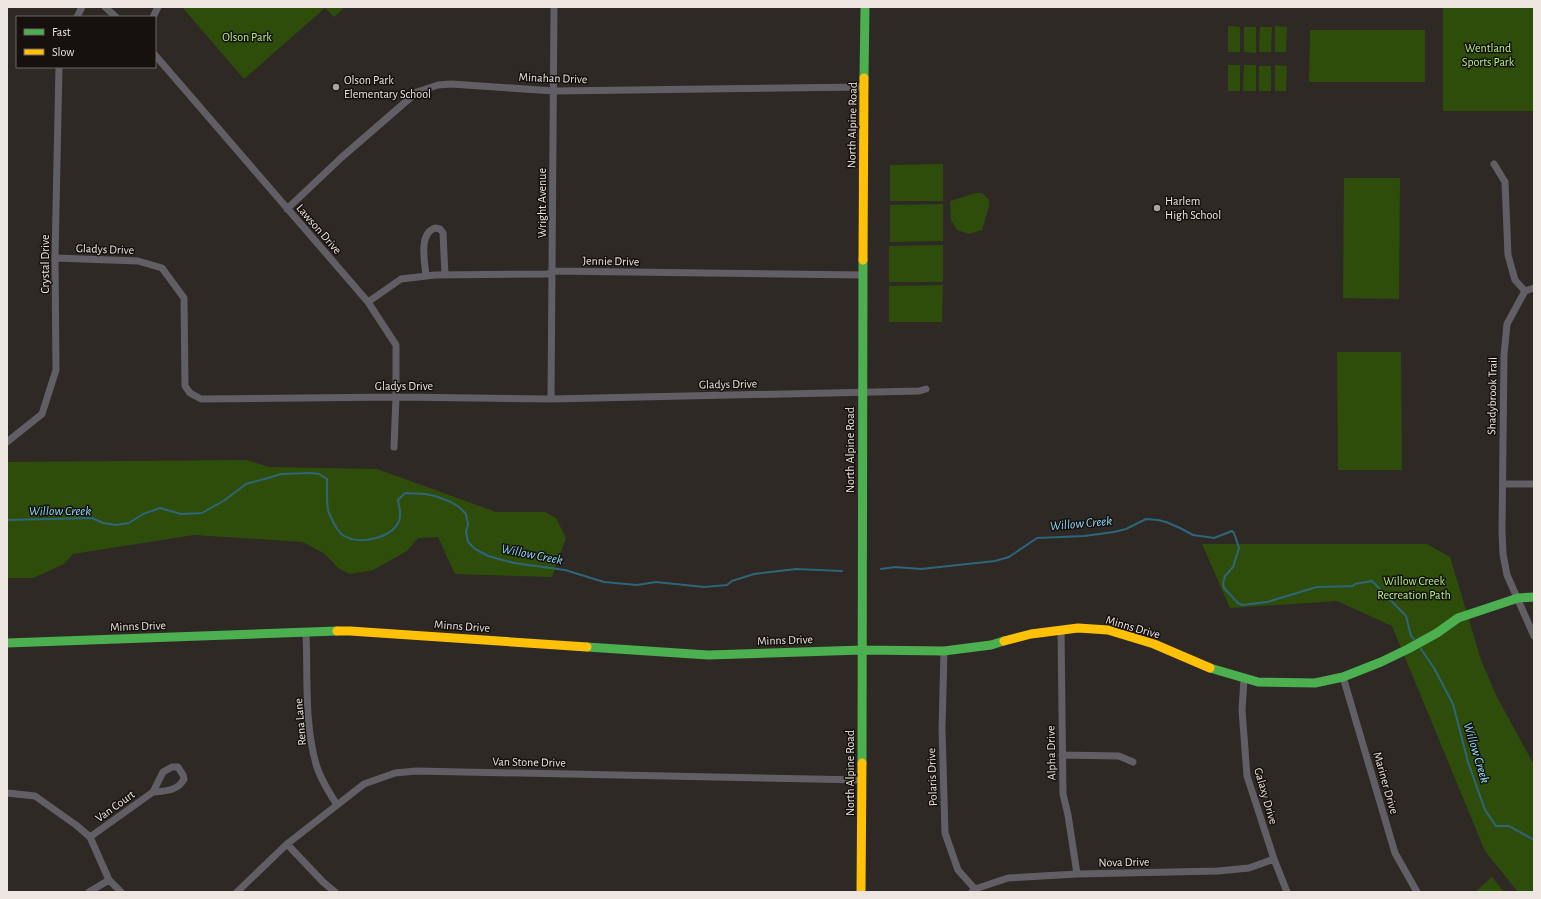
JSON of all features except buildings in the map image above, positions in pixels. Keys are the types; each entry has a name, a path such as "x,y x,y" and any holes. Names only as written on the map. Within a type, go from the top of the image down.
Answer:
{"street":[{"path":"78,16 82,7"},
{"path":"105,7 115,16"},
{"path":"154,16 158,7"},
{"name":"Wright Avenue","path":"551,399 554,7"},
{"name":"North Alpine Road","path":"861,892 863,650 862,392 865,7"},
{"name":"Lawson Drive","path":"156,56 368,302 396,345 394,447"},
{"name":"Crystal Drive","path":"7,442 42,414 56,370 55,258 59,68"},
{"name":"Minahan Drive","path":"287,209 342,157 417,92 438,85 451,84 554,91 865,87"},
{"path":"1494,164 1505,182 1508,255 1515,280 1525,291 1534,288"},
{"path":"426,276 425,238 428,232 435,228 440,229 444,233 445,275"},
{"name":"Gladys Drive","path":"55,258 138,261 162,268 184,298 185,386 190,393 200,400 396,397 551,399 919,391 926,389"},
{"name":"Jennie Drive","path":"368,302 401,279 426,276 548,274 552,271 863,275"},
{"name":"Shadybrook Trail","path":"1525,291 1507,324 1504,355 1503,554 1507,575 1534,636"},
{"path":"1503,484 1534,484"},
{"name":"Minns Drive","path":"7,643 350,631 708,655 863,650 944,651 990,645 1031,634 1078,628 1108,630 1154,644 1206,667 1244,679 1258,682 1315,683 1343,677 1381,662 1437,633 1458,618 1518,598 1534,597"},
{"name":"Alpha Drive","path":"1061,630 1063,794 1068,815 1077,874"},
{"name":"Rena Lane","path":"306,632 309,715 312,747 316,765 324,784 337,805"},
{"name":"Polaris Drive","path":"944,651 942,729 945,833 958,870 973,891"},
{"name":"Mariner Drive","path":"1343,677 1395,854 1417,892"},
{"name":"Galaxy Drive","path":"1244,679 1242,710 1246,776 1274,859 1288,892"},
{"path":"1062,755 1119,756 1133,762"},
{"name":"Van Court","path":"90,837 153,792 174,789 181,785 184,779 178,767 167,768 160,777 153,792"},
{"name":"Van Stone Drive","path":"237,892 287,844 364,784 395,773 416,771 862,780"},
{"path":"7,793 35,796 76,825 90,837 109,880 122,892"},
{"path":"287,844 323,882 335,892"},
{"name":"Nova Drive","path":"973,891 1008,878 1077,874 1218,871 1250,868 1274,859"},
{"path":"89,892 109,880"}],"green space":[{"name":"Olson Park","path":"182,7 345,7 334,17 325,8 244,79"},
{"name":"Wentland Sports Park","path":"1443,7 1534,7 1534,111 1443,111"},
{"path":"1228,26 1240,27 1240,52 1228,52"},
{"path":"1275,26 1287,27 1286,52 1275,52"},
{"path":"1244,27 1256,27 1256,53 1244,52"},
{"path":"1260,27 1272,27 1271,52 1259,52"},
{"path":"1310,30 1425,30 1425,82 1309,82"},
{"path":"1228,65 1240,65 1240,91 1228,91"},
{"path":"1244,65 1256,65 1256,91 1243,91"},
{"path":"1275,65 1287,66 1286,91 1275,91"},
{"path":"1259,66 1271,66 1271,91 1259,91"},
{"path":"943,164 943,201 890,201 890,165"},
{"path":"1344,178 1400,178 1399,299 1343,298"},
{"path":"976,193 982,193 989,200 989,206 982,230 969,234 957,230 951,220 950,201"},
{"path":"943,204 943,241 890,242 890,205"},
{"path":"943,245 943,282 889,282 889,246"},
{"path":"943,285 942,322 889,322 889,286"},
{"path":"1337,352 1401,352 1402,470 1338,470"},
{"path":"247,460 269,467 377,469 496,512 545,512 556,518 566,538 552,577 455,574 438,537 418,538 407,551 373,570 350,574 338,568 325,554 303,542 194,535 73,554 64,564 33,578 7,578 7,462"},
{"name":"Willow Creek Recreation Path","path":"1202,544 1427,544 1450,557 1481,660 1496,695 1534,765 1534,892 1518,892 1485,851 1392,626 1337,601 1230,608"},
{"path":"1492,877 1504,892 1475,892"}],"waterway":[{"name":"Willow Creek","path":"7,520 92,518 103,523 116,525 129,523 143,514 160,508 181,514 202,513 225,500 246,484 281,474 311,473 319,474 327,479 327,502 329,513 339,532 351,539 367,540 383,536 390,532 400,518 398,500 405,493 425,494 451,502 459,507 466,514 468,525 466,531 468,542 475,549 488,556 514,563 565,570 604,582 637,585 656,582 704,587 727,585 732,581 754,574 796,569 842,571"},
{"name":"Willow Creek","path":"881,569 895,567 921,569 995,561 1009,557 1037,538 1084,536 1114,532 1126,529 1146,519 1158,520 1166,522 1193,535 1214,538 1232,531 1234,533 1239,548 1233,567 1225,576 1223,584 1224,588 1238,603 1242,605 1267,602 1317,587 1353,586 1355,584 1372,581 1406,616 1411,636 1414,639"},
{"name":"Willow Creek","path":"1421,649 1434,668 1453,704 1468,762 1485,810 1496,826 1509,826 1534,840"}],"traffic: fast":[{"path":"864,78 865,7"},
{"path":"862,763 863,260"},
{"path":"1210,668 1258,682 1315,683 1343,677 1381,662 1408,649 1437,633 1458,618 1518,598 1534,597"},
{"path":"7,643 337,631"},
{"path":"587,647 708,655 863,650 944,651 991,645 1004,641"}],"traffic: slow":[{"path":"863,260 864,78"},
{"path":"1004,641 1031,634 1078,628 1108,630 1154,644 1210,668"},
{"path":"337,631 587,647"},
{"path":"861,892 862,763"}],"place":[{"name":"Olson Park Elementary School","path":"336,87"},
{"name":"Harlem High School","path":"1157,208"}]}
